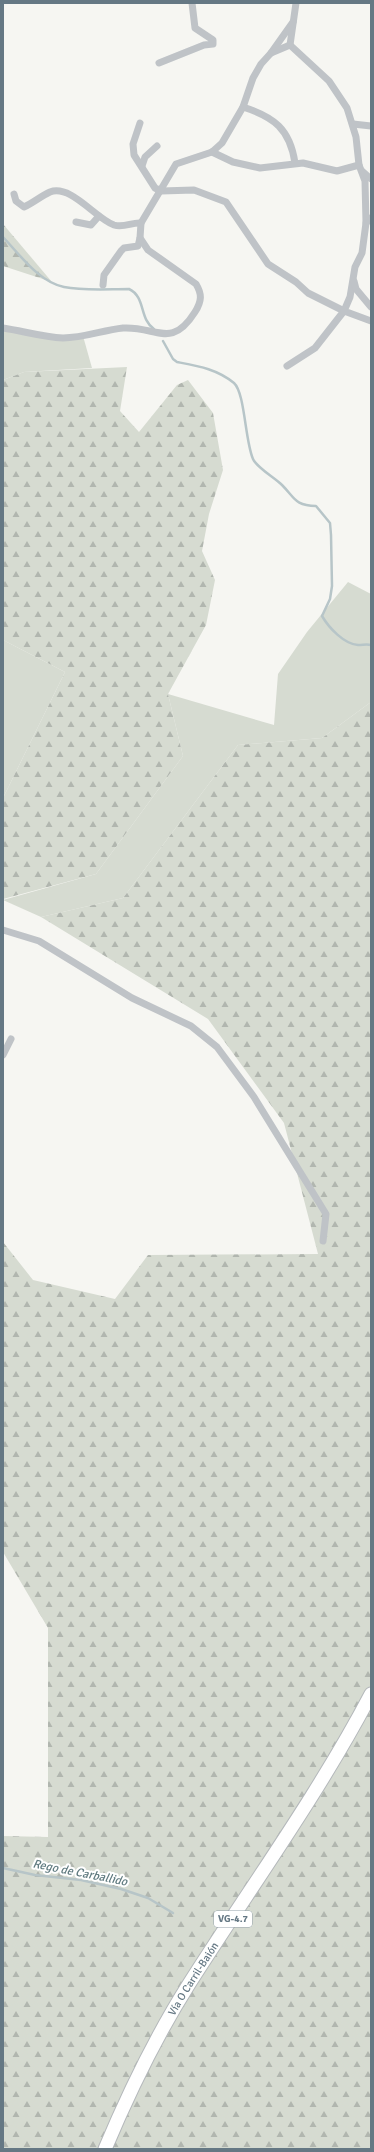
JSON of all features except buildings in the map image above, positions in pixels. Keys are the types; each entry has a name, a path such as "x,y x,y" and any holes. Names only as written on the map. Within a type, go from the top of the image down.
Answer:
{"highway":[{"name":"Vía O Carril-Baión","path":"105,2149 152,2049 185,1991 292,1828 353,1728 371,1694"}],"street":[{"path":"159,63 204,44 213,44 213,40 210,37 195,28 192,3"},
{"path":"290,45 296,3"},
{"path":"103,285 104,275 121,251 124,248 138,246 141,223 176,164 212,152 227,136 243,107 253,78 261,64 271,53 294,20"},
{"path":"271,53 290,45"},
{"path":"287,366 315,348 344,311 350,298 353,278 364,243 369,204 366,181 360,168 353,124 340,96 329,81 290,45"},
{"path":"243,107 263,113 282,128 290,143 295,163"},
{"path":"140,123 133,144 134,155 155,188 161,191 194,190 226,202 268,264 308,293 344,311 371,321"},
{"path":"353,124 371,126"},
{"path":"142,166 145,157 157,146"},
{"path":"212,152 249,167 267,168 295,163 338,171 360,168"},
{"path":"360,168 371,179"},
{"path":"14,194 16,202 24,207 51,191 61,191 70,195 113,224 124,226 136,222 141,223"},
{"path":"76,222 91,225 99,216"},
{"path":"368,220 371,230"},
{"path":"3,328 45,337 64,338 123,328 138,328 163,335 182,329 201,302 200,290 196,284 148,250 140,238"},
{"path":"353,278 356,289 371,307"},
{"path":"3,930 39,942 132,998 191,1026 217,1047 254,1097 326,1214 323,1241"},
{"path":"3,1056 11,1039"}],"green space":[{"path":"3,224 52,282 3,266"},
{"path":"3,328 45,337 83,336 92,368 24,372 3,380"},
{"path":"127,367 120,411 139,432 177,385 188,380 213,413 223,470 209,514 202,551 215,580 206,625 168,694 183,756 96,874 3,899 3,798 65,672 3,640 3,380 24,372"},
{"path":"348,582 371,594 371,702 322,738 238,745 123,898 41,917 3,900 96,874 183,756 168,694 274,725 278,674 307,632"},
{"path":"3,640 65,672 3,798"},
{"path":"371,702 371,2149 3,2149 3,1836 48,1837 48,1628 3,1552 3,1242 33,1280 115,1299 148,1255 318,1254 284,1123 208,1019 41,917 123,898 238,745 322,738"}],"waterway":[{"path":"3,237 30,267 46,280 55,284 80,289 129,289 138,297 146,320 154,329"},
{"path":"163,341 173,359 177,362 214,371 228,378 238,388 243,407 250,451 255,462 282,485 299,503 309,506 316,506 330,523 332,586 330,599 322,616 337,635 347,642 358,645 371,645"},
{"name":"Rego de Carballido","path":"3,1868 35,1875 81,1880 121,1889 148,1898 173,1913"}]}
